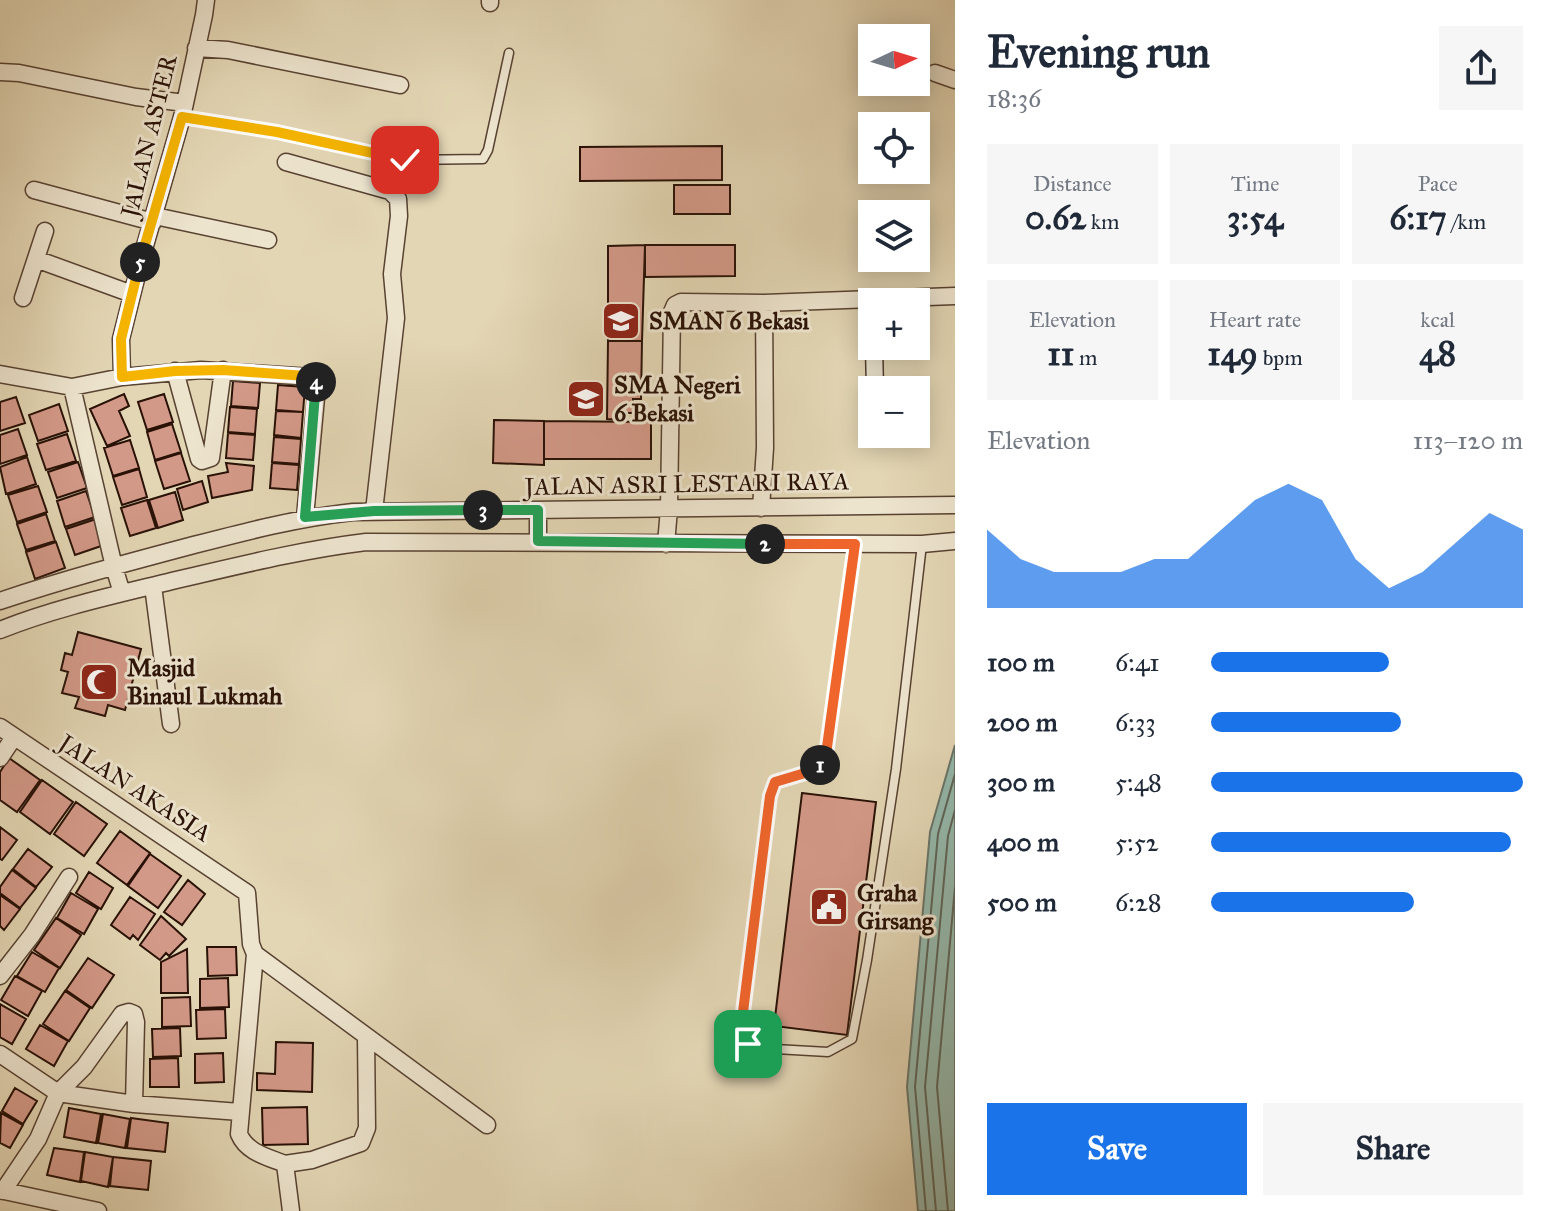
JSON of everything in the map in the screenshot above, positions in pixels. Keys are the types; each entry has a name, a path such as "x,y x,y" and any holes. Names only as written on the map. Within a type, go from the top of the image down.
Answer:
{"street":[{"name":"JALAN ASTER","path":"122,377 121,339 183,110 206,0"},
{"path":"196,48 228,50 400,85"},
{"path":"0,72 19,73 136,97 183,110"},
{"path":"935,73 955,80"},
{"path":"286,162 390,191 398,199 392,274 396,318 374,511"},
{"path":"34,190 154,219 268,240"},
{"path":"23,298 45,231"},
{"path":"36,259 132,294"},
{"path":"930,297 955,296"},
{"path":"666,544 672,308 681,302 858,300"},
{"path":"761,508 765,448 764,303"},
{"path":"175,371 202,461 209,460 211,456 223,370"},
{"path":"0,374 72,387 175,371 223,370 306,376 315,380 305,517"},
{"path":"72,387 122,593"},
{"name":"JALAN ASRI LESTARI RAYA","path":"0,601 114,567 305,517 374,511 955,505"},
{"path":"538,510 538,541"},
{"path":"216,539 224,568"},
{"path":"0,630 122,593 224,568 308,549 366,542 922,544 955,541"},
{"path":"153,586 171,724"},
{"path":"0,758 7,732"},
{"name":"JALAN AKASIA","path":"7,732 244,889 249,898 251,944 255,954"},
{"path":"0,976 32,935 69,877"},
{"path":"255,954 487,1125"},
{"path":"255,954 239,1134 254,1152 285,1164 312,1160 361,1143 367,1128 366,1036"},
{"path":"98,1211 6,1191 38,1139 58,1093 84,1067 122,1014 129,1012 134,1014 136,1022 134,1104"},
{"path":"0,1054 58,1093 134,1104 240,1112"},
{"path":"285,1164 291,1211"}],"lane":[{"path":"183,110 405,160 483,159 488,150 509,53"},
{"path":"855,544 827,747 822,763 815,770 775,782 770,796 741,1028 748,1044 756,1048 828,1052 852,1039 896,769 922,544"}],"water":[{"path":"955,745 955,1211 918,1211 907,1087 930,832"}],"building":[{"path":"722,146 722,180 580,181 580,147"},
{"path":"674,185 730,185 730,214 674,214"},
{"path":"645,245 735,245 735,276 645,277"},
{"path":"645,245 642,341 608,341 608,246"},
{"path":"608,341 642,341 641,399 633,399 633,413 623,413 623,420 607,419"},
{"path":"233,381 260,383 258,408 231,406"},
{"path":"278,385 305,387 303,412 276,410"},
{"path":"124,394 129,406 119,411 130,436 107,446 90,409"},
{"path":"164,394 173,422 147,430 138,402"},
{"path":"16,397 25,423 0,431 0,402"},
{"path":"59,404 68,431 38,441 29,415"},
{"path":"230,407 257,409 255,434 228,432"},
{"path":"276,411 303,412 301,438 274,435"},
{"path":"494,420 544,421 544,465 493,463"},
{"path":"544,421 651,422 651,459 544,459"},
{"path":"172,424 181,452 155,460 147,432"},
{"path":"18,429 27,455 0,464 0,435"},
{"path":"228,433 255,435 253,460 226,458"},
{"path":"67,434 76,461 46,470 37,444"},
{"path":"274,437 301,439 299,464 272,462"},
{"path":"130,440 139,468 113,476 104,448"},
{"path":"181,453 190,481 164,489 155,461"},
{"path":"27,457 36,484 6,494 0,467"},
{"path":"78,462 87,488 57,498 48,472"},
{"path":"226,463 254,466 252,490 212,498 208,476 228,472"},
{"path":"272,463 299,465 297,490 270,488"},
{"path":"139,469 147,497 122,505 113,477"},
{"path":"202,481 208,502 183,510 177,489"},
{"path":"38,486 47,512 17,522 8,495"},
{"path":"86,491 95,517 65,527 57,501"},
{"path":"175,492 183,520 158,528 149,500"},
{"path":"147,500 156,528 130,536 121,508"},
{"path":"46,514 55,541 26,550 17,524"},
{"path":"96,519 104,545 75,555 66,529"},
{"path":"56,542 65,568 35,579 26,552"},
{"name":"Masjid Binaul Lukmah","path":"78,632 141,649 125,710 108,705 105,716 75,708 79,697 62,693 68,672 61,670 65,653 72,655"},
{"path":"9,758 40,780 17,812 0,800 0,772"},
{"path":"42,780 73,802 50,834 20,812"},
{"path":"802,793 876,802 847,1035 774,1026"},
{"path":"76,802 107,824 84,856 54,834"},
{"path":"0,827 17,840 2,860 0,859"},
{"path":"120,831 150,853 127,885 97,863"},
{"path":"28,849 52,867 36,887 13,869"},
{"path":"150,854 181,876 158,908 128,886"},
{"path":"12,870 36,888 20,908 0,893 0,887"},
{"path":"89,872 113,888 101,909 76,893"},
{"path":"188,880 205,894 182,925 164,912"},
{"path":"71,893 98,909 84,934 57,918"},
{"path":"0,895 20,909 4,930 0,926"},
{"path":"130,897 155,914 138,940 133,935 130,939 111,925"},
{"path":"161,916 186,939 169,956 166,953 160,960 140,945"},
{"path":"56,918 81,935 60,968 34,950"},
{"path":"207,947 236,947 237,975 208,976"},
{"path":"187,949 188,993 161,993 161,962"},
{"path":"32,952 59,968 45,992 17,976"},
{"path":"88,958 114,975 92,1008 66,990"},
{"path":"15,976 42,991 28,1016 1,1000"},
{"path":"228,978 229,1007 200,1008 200,979"},
{"path":"65,991 90,1008 69,1041 43,1024"},
{"path":"190,997 191,1026 162,1027 162,998"},
{"path":"0,1004 26,1019 12,1044 0,1037"},
{"path":"225,1009 226,1038 197,1039 196,1010"},
{"path":"40,1025 68,1041 54,1066 26,1049"},
{"path":"180,1028 181,1056 153,1057 152,1029"},
{"path":"276,1042 313,1043 312,1092 257,1090 257,1073 275,1074"},
{"path":"223,1053 224,1082 195,1083 195,1054"},
{"path":"178,1058 179,1087 150,1087 150,1059"},
{"path":"15,1088 37,1101 23,1124 2,1111"},
{"path":"307,1107 308,1144 263,1145 262,1108"},
{"path":"69,1108 101,1114 96,1143 64,1137"},
{"path":"1,1113 23,1125 10,1148 0,1143"},
{"path":"103,1114 130,1119 125,1148 98,1143"},
{"path":"131,1118 168,1123 165,1152 127,1148"},
{"path":"54,1148 84,1152 80,1182 47,1175"},
{"path":"85,1152 113,1157 108,1187 81,1181"},
{"path":"113,1157 151,1161 148,1190 110,1186"}],"place":[{"name":"SMAN 6 Bekasi","path":"621,321"},
{"name":"SMA Negeri 6 Bekasi","path":"586,399"},
{"name":"Masjid Binaul Lukmah","path":"99,682"},
{"name":"Graha Girsang","path":"829,907"}],"route":[{"path":"405,160 277,132 182,117 121,339 122,377 223,370 312,377 317,387 305,517 374,511 538,510 538,541 855,544 827,747 822,763 815,770 775,782 770,796 741,1028 748,1044"}]}
